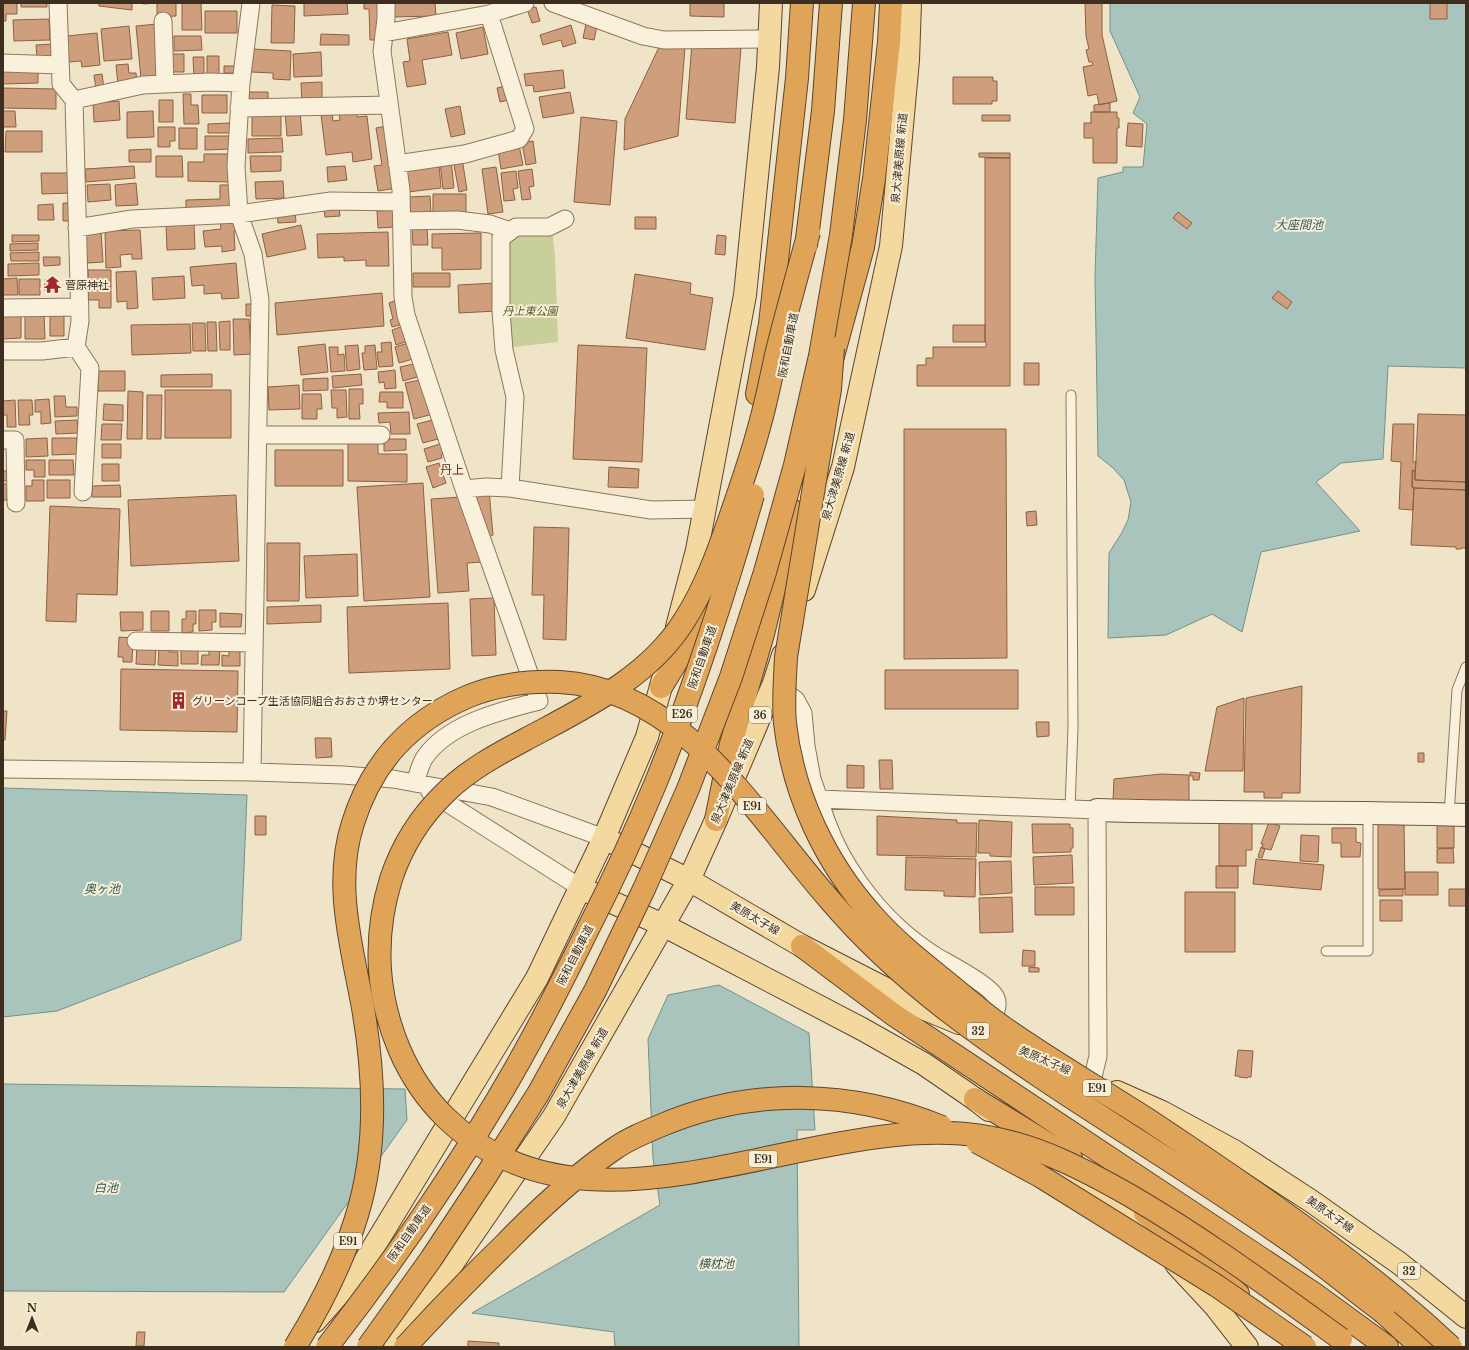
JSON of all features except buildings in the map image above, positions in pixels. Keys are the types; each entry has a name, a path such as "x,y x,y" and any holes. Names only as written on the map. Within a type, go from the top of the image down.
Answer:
{"highway":[{"path":"661,687 694,632 713,588 728,540 770,324 797,78 802,3"},
{"name":"阪和自動車道","path":"327,1347 352,1314 457,1164 510,1077 561,984 614,877 652,790 699,669 732,566 763,459 788,347 809,232 823,111 831,3"},
{"name":"E26","path":"368,1347 431,1259 484,1179 538,1094 595,991 644,889 688,789 732,677 795,465 820,356 841,235 855,120 864,3"},
{"path":"716,820 732,744 763,634 790,522 863,246 874,179 889,42 891,3"},
{"name":"E91","path":"809,232 778,347 760,426 746,470 726,531 710,572 682,625 665,646 649,662 612,690 579,711 473,770 442,796 426,813 409,838 396,864 388,889 382,915 380,941 380,967 383,994 389,1021 399,1050 411,1073 426,1096 444,1117 464,1134 488,1150 514,1163 559,1176 612,1180 673,1176 700,1172 836,1143 900,1134 929,1132 956,1133 988,1137 1047,1153 1100,1178 1213,1247 1352,1347"},
{"name":"E91","path":"841,235 838,304 830,389 788,650 784,688 785,720 796,782 807,812 820,840 854,893 874,917 930,970 999,1024 1152,1123 1331,1247 1400,1301 1451,1347"},
{"name":"E91","path":"295,1347 312,1319 342,1258 358,1211 368,1170 372,1126 373,1087 370,1050 347,927 344,888 346,856 352,825 364,796 379,768 399,742 424,720 452,703 481,691 513,684 543,681 573,683 600,689 627,699 670,724 691,740 718,768 768,824 804,871 832,904 863,936 943,1007 1039,1076 1295,1244 1383,1312 1422,1347"},
{"path":"802,946 894,1015 1313,1293 1387,1347"},
{"path":"405,1347 490,1258 558,1192 615,1148 645,1132 677,1118 710,1108 747,1101 820,1098 858,1103 900,1113 935,1124 980,1143 1040,1176 1217,1286 1305,1347"},
{"path":"976,1099 1074,1160 1145,1213 1232,1286 1286,1347"}],"main road":[{"path":"292,1347 359,1271 537,978 604,838 647,737 698,550 745,295 768,68 771,3"},
{"name":"泉大津美原線 新道","path":"395,1347 554,1116 689,880 774,683 843,467 891,246 908,60 910,3"},
{"name":"美原太子線","path":"604,838 689,880 802,946 925,1009 1092,1080 1162,1112 1234,1151 1311,1201 1399,1263 1466,1317"},
{"path":"581,888 663,925 862,1029 924,1064 976,1099 1061,1169 1126,1218 1180,1268 1215,1306 1243,1346"}],"street":[{"path":"58,3 61,84 74,100 80,307 80,320 76,347 90,368 84,492"},
{"path":"250,3 241,83 236,166 239,214 253,254 260,300 252,772"},
{"path":"386,3 386,19 382,51 401,202 403,297 406,315 464,489 539,701 497,712 468,724 442,739 424,758 415,783"},
{"path":"384,33 489,14 525,3"},
{"path":"553,3 643,36 664,40 769,39"},
{"path":"397,164 465,154 519,139 525,129 489,14"},
{"path":"163,21 165,83"},
{"path":"3,63 60,65"},
{"path":"74,100 143,84 209,82 241,83"},
{"path":"239,108 389,105"},
{"path":"78,228 132,219 239,214 331,201 401,202"},
{"path":"510,488 515,397 504,350 501,311 501,238 516,227 549,227 565,219"},
{"path":"402,221 457,220 490,224 510,231"},
{"path":"3,308 80,307"},
{"path":"3,351 42,351 76,347"},
{"path":"258,435 381,435"},
{"path":"3,440 15,440 16,503"},
{"path":"464,489 486,487 510,488 651,510 705,508"},
{"path":"136,641 254,643"},
{"path":"774,683 796,700 803,713 806,746 812,779 828,826 842,855 873,900 900,929 932,954 988,988 996,997 997,1008 986,1035"},
{"path":"3,769 252,772 343,775 415,783 492,797 604,838"},
{"path":"415,783 581,888"},
{"path":"819,799 1097,810 1458,815"},
{"path":"1092,1080 1098,1056 1097,810"}],"lane":[{"path":"1070,809 1073,728 1071,395"},
{"path":"1458,815 1457,690 1466,667"},
{"path":"1326,951 1368,951 1368,813"}],"green space":[{"name":"丹上東公園","path":"552,229 555,255 558,342 506,348 503,310 510,231"}],"water":[{"name":"大座間池","path":"1110,3 1466,3 1466,368 1388,366 1383,459 1341,463 1316,482 1360,531 1261,552 1242,632 1212,614 1166,635 1108,638 1109,553 1128,520 1131,502 1124,480 1113,468 1098,456 1095,277 1098,178 1123,172 1123,167 1143,167 1147,124 1133,113 1140,97 1110,31"},
{"name":"奥ヶ池","path":"3,788 247,795 241,940 57,1011 3,1017"},
{"name":"横枕池","path":"719,985 809,1033 815,1130 797,1130 799,1347 615,1347 614,1332 472,1313 660,1205 653,1158 648,1039 668,995"},
{"name":"白池","path":"3,1084 405,1089 407,1120 284,1292 3,1291"}],"place":[{"name":"菅原神社","path":"52,285"},
{"name":"グリーンコープ生活協同組合おおさか堺センター","path":"179,701"}],"district":[{"name":"丹上","path":"452,470"}]}
